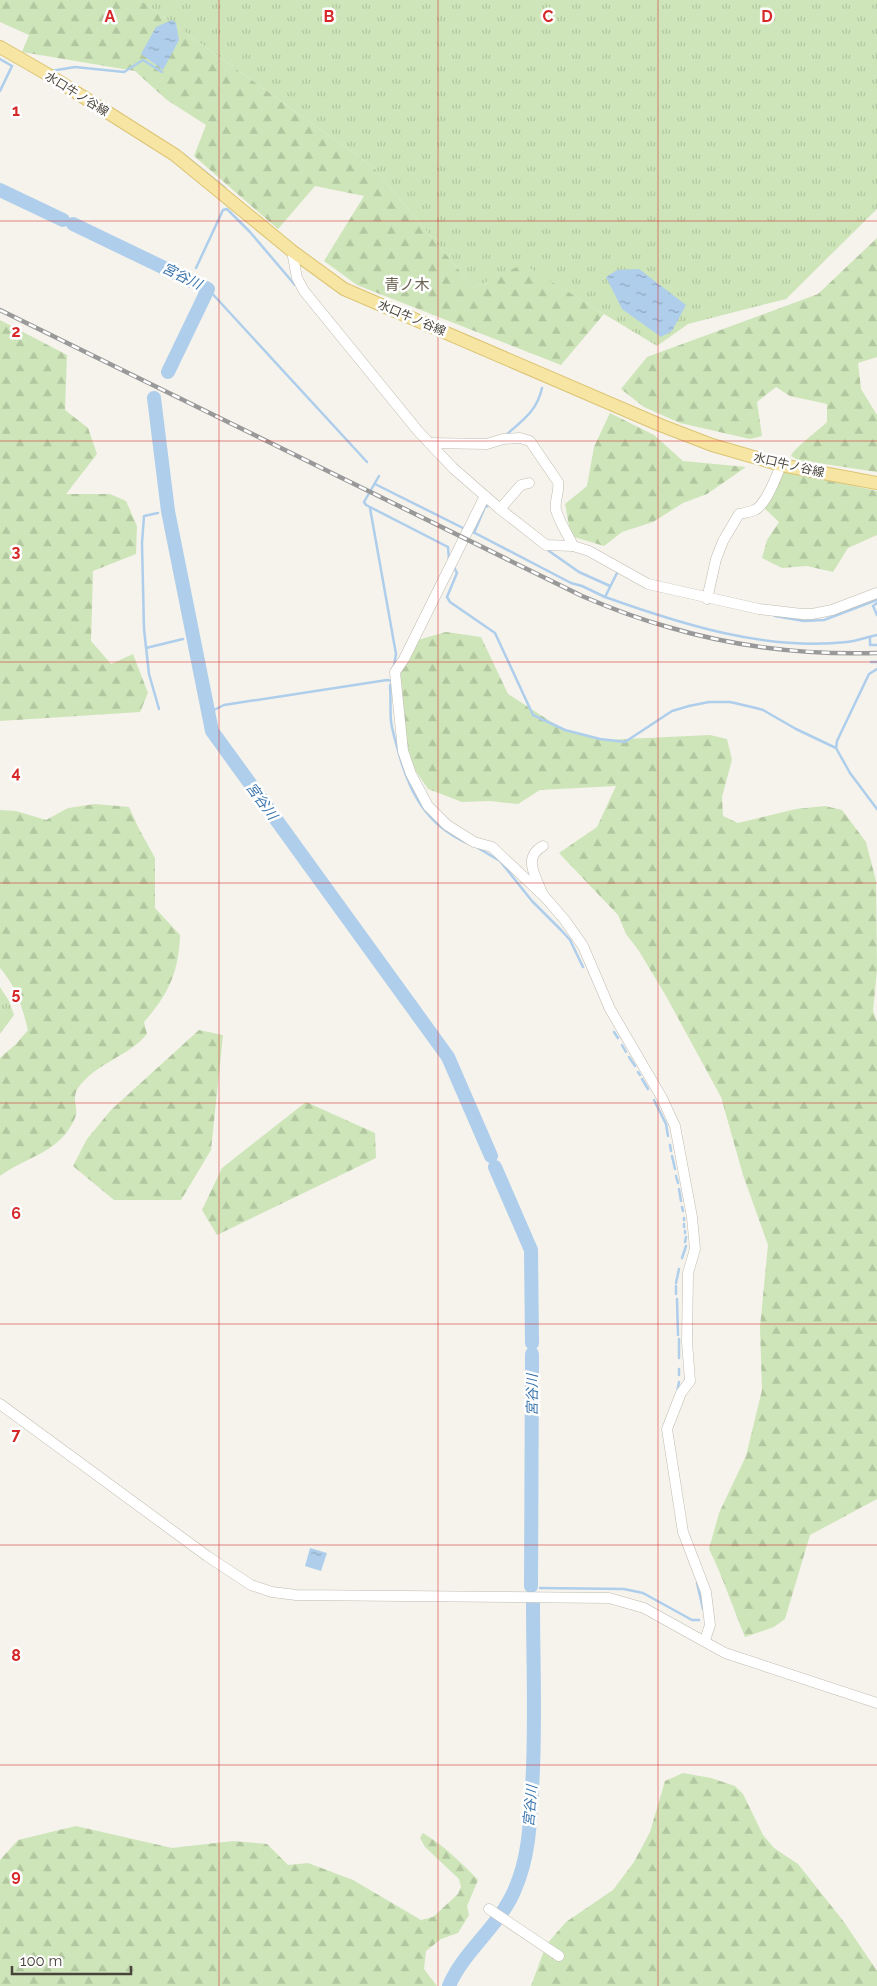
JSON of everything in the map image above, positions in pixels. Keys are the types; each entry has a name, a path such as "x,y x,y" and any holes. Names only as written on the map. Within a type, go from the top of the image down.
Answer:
{"main road":[{"name":"水口牛ノ谷線","path":"0,47 175,155 292,251 344,289 660,425 712,445 781,465 877,484"}],"street":[{"path":"292,251 297,278 304,291 429,443 452,468 546,545 573,546 589,551 648,584 758,609 802,614 832,610 877,593"},
{"path":"429,443 487,444 503,439 520,438 530,442 558,482 559,490 556,499 556,509 573,546"},
{"path":"707,598 716,559 723,541 739,514 755,510 760,506 772,486 781,465"},
{"path":"500,508 521,485 529,483"},
{"path":"485,496 404,659 390,672 403,751 410,774 428,806 447,825 474,842 492,847 544,896 564,919 583,946 610,1008 662,1098 675,1126 695,1233 695,1250 688,1273 687,1342 690,1381 681,1393 667,1429 683,1532 706,1592 710,1625 705,1640"},
{"path":"543,846 537,849 531,858 532,869 544,896"},
{"path":"0,1404 207,1556 251,1585 272,1592 296,1595 609,1598 644,1608 705,1640 725,1653 877,1703"},
{"path":"489,1909 559,1956"}],"green space":[{"path":"0,0 140,0 374,168 474,288 523,264 604,314 561,365 357,285 324,261 364,196 315,186 278,229 194,156 206,125 167,100 135,71 22,52 29,35 0,22"},
{"path":"140,0 877,0 877,209 786,299 688,324 657,346 523,265 474,288 374,168"},
{"path":"877,238 877,357 858,363 861,389 877,415 877,472 798,460 791,456 827,422 827,404 790,396 776,387 757,402 762,436 750,439 680,423 644,407 621,389 647,357 818,294"},
{"path":"0,320 67,355 65,410 88,428 97,454 66,494 110,494 126,501 137,526 136,554 93,571 91,641 111,664 133,654 148,693 140,712 0,721"},
{"path":"610,413 654,435 683,461 746,467 707,494 683,503 653,522 622,532 604,546 571,536 565,504 587,486 594,447"},
{"path":"781,470 877,491 877,535 848,548 833,572 807,566 782,568 762,558 767,540 779,522 763,507"},
{"path":"446,632 481,637 508,694 564,730 605,740 710,735 727,739 732,760 722,797 723,816 738,823 796,809 825,806 842,810 866,842 876,881 877,969 873,1011 877,1022 877,1499 810,1535 785,1619 774,1627 745,1637 709,1549 719,1513 746,1456 762,1390 760,1327 768,1245 743,1175 721,1097 666,996 639,951 626,934 618,915 559,853 597,827 616,786 540,790 518,804 490,801 462,802 428,789 409,761 400,674 414,641"},
{"path":"95,804 129,807 155,858 155,908 180,935 174,972 171,982 160,1002 144,1022 147,1034 132,1048 97,1069 78,1088 75,1098 76,1114 69,1130 61,1139 42,1153 0,1176 0,1058 28,1030 18,997 0,968 0,810 16,811 46,820 68,808"},
{"path":"0,987 9,1001 14,1015 0,1034"},
{"path":"199,1030 223,1035 211,1150 181,1200 114,1200 73,1166 87,1139 111,1110"},
{"path":"306,1102 375,1133 376,1158 217,1235 202,1210 222,1168"},
{"path":"683,1773 711,1778 735,1786 743,1794 763,1835 774,1848 798,1864 844,1922 877,1971 877,1986 531,1986 546,1945 566,1922 613,1890 634,1862 650,1832 665,1781"},
{"path":"76,1826 172,1848 233,1841 267,1844 288,1865 308,1863 353,1880 421,1920 433,1917 458,1894 461,1887 459,1879 425,1847 420,1838 423,1833 438,1843 478,1880 467,1906 469,1915 458,1933 441,1939 426,1951 424,1969 437,1986 0,1986 0,1860 18,1840"}],"water":[{"path":"172,20 176,23 179,40 163,70 141,54 156,27"},
{"path":"639,269 686,305 672,331 661,337 622,309 606,277 617,270"},
{"path":"310,1548 327,1553 321,1571 305,1566"}],"waterway":[{"path":"0,59 12,66 0,91"},
{"path":"51,71 75,67 124,72 143,60 162,72"},
{"path":"183,154 225,188"},
{"name":"宮谷川","path":"0,190 63,220"},
{"path":"196,268 223,210 227,209 250,232 295,285"},
{"name":"宮谷川","path":"73,224 208,289 168,372"},
{"path":"208,289 367,462"},
{"path":"506,435 524,420 533,409 542,388"},
{"name":"宮谷川","path":"154,398 168,511 212,731 448,1057 491,1156"},
{"path":"379,476 364,502 366,505 448,547 449,560"},
{"path":"375,484 463,528"},
{"path":"474,533 485,507 490,505"},
{"path":"370,508 396,654 394,666"},
{"path":"158,513 144,516 142,543 144,629 149,674 159,709"},
{"path":"473,532 571,583 605,597 619,572"},
{"path":"549,551 579,572 610,586"},
{"path":"454,567 457,573 447,597 450,602 495,633 533,715 565,730 600,739 625,742 672,711 689,706 709,702 730,702 756,708 836,748 850,773 877,809"},
{"path":"605,597 663,617 754,639 816,644 851,641 877,635"},
{"path":"775,616 804,621 824,620 877,600"},
{"path":"877,603 873,606 877,615"},
{"path":"870,637 870,645 877,645"},
{"path":"146,648 183,639"},
{"path":"871,662 877,662"},
{"path":"836,748 837,741 869,674 877,669"},
{"path":"208,713 224,705 387,680 394,681 390,686 391,724 401,762 413,791 420,804 439,826 467,843"},
{"path":"478,848 500,861 532,901 570,940 583,967"},
{"path":"614,1032 618,1038"},
{"path":"622,1045 626,1052"},
{"path":"629,1057 635,1066"},
{"path":"642,1079 648,1089"},
{"path":"654,1100 666,1124 668,1136"},
{"path":"670,1145 671,1151"},
{"path":"672,1156 675,1169"},
{"name":"宮谷川","path":"495,1167 531,1250 532,1343"},
{"path":"676,1176 678,1183"},
{"path":"679,1189 681,1201"},
{"path":"682,1207 683,1211"},
{"path":"685,1242 686,1237"},
{"path":"682,1258 686,1246"},
{"path":"676,1283 679,1269"},
{"path":"676,1286 676,1294"},
{"path":"677,1299 678,1335"},
{"path":"679,1339 679,1358"},
{"name":"宮谷川","path":"531,1586 532,1354"},
{"path":"679,1369 679,1375"},
{"path":"677,1393 679,1382"},
{"path":"697,1583 703,1609"},
{"path":"540,1588 624,1589 643,1593 692,1620 699,1620"},
{"name":"宮谷川","path":"449,1986 464,1961 508,1902 520,1877 526,1853 533,1766 533,1602"}],"railway":[{"path":"0,310 582,596 614,609 693,634 745,645 825,653 877,653"}],"district":[{"name":"青ノ木","path":"407,285"}]}
